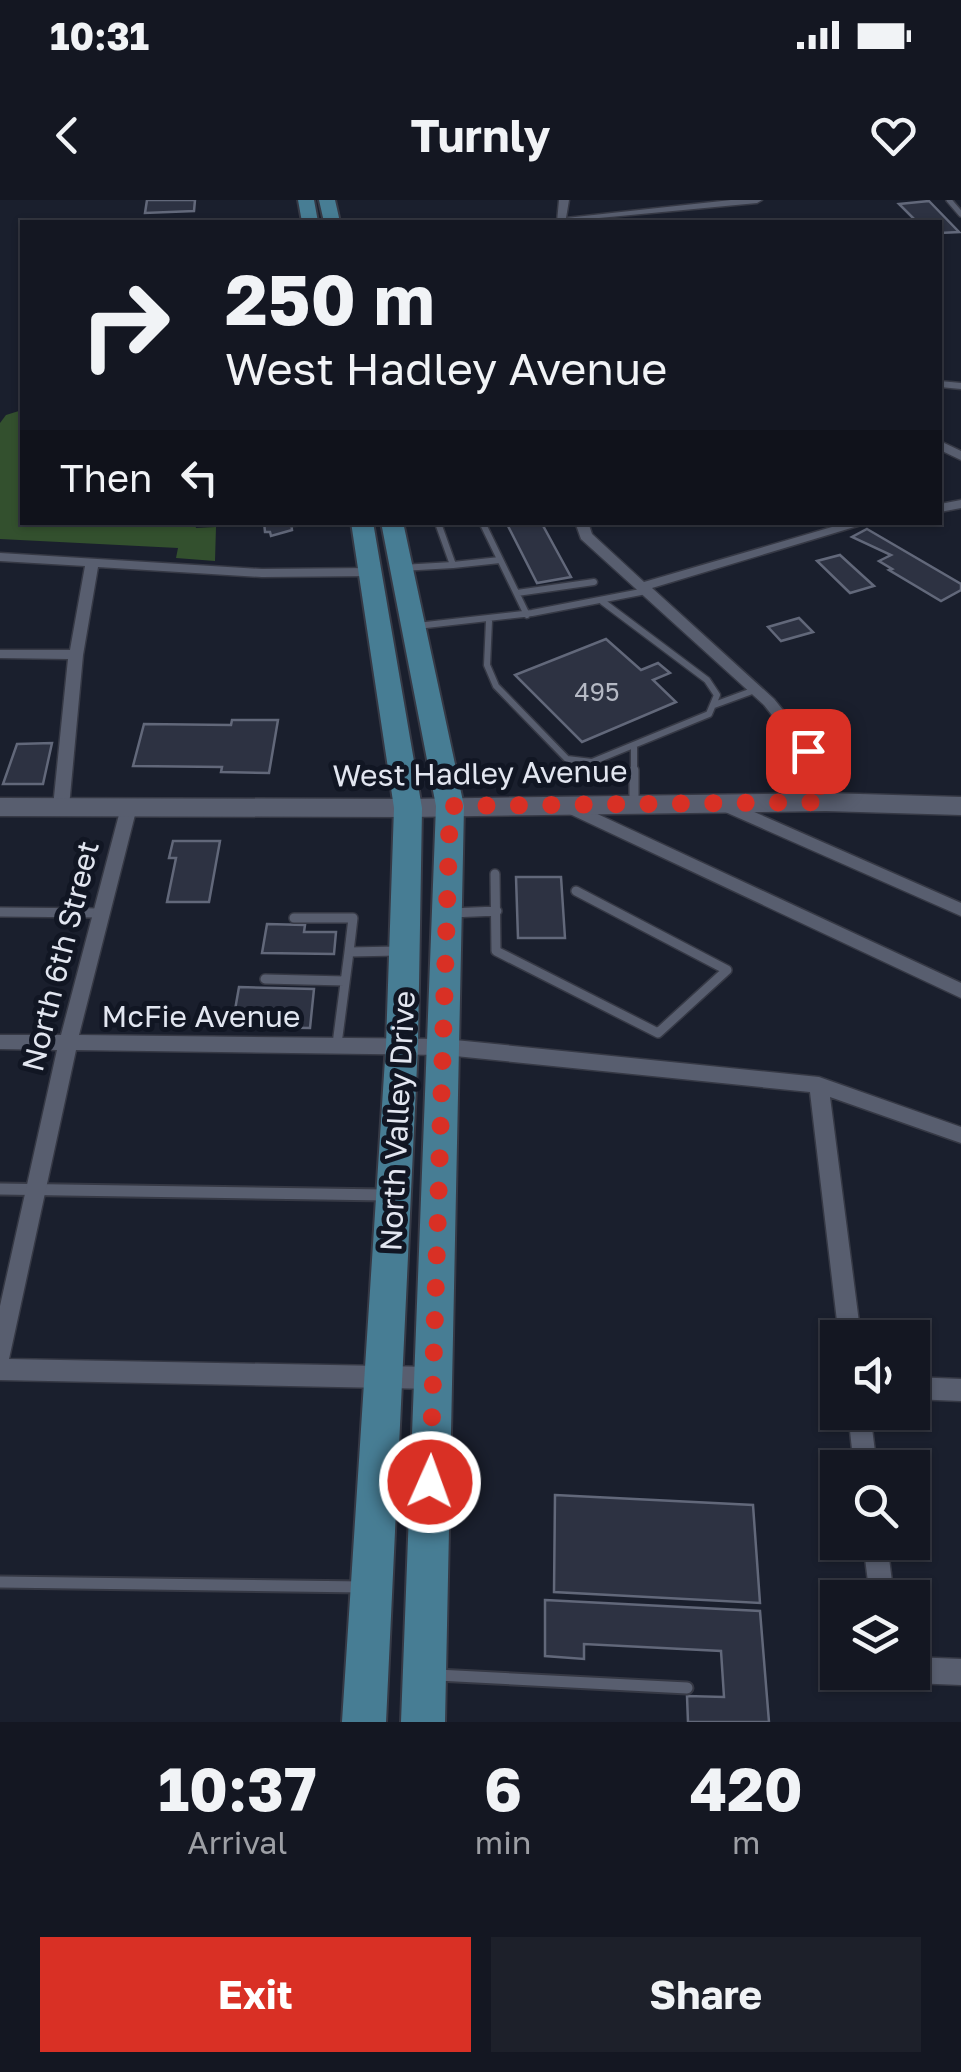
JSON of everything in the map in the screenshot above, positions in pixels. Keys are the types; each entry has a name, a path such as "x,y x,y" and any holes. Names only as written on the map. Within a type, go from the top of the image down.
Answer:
{"main road":[{"name":"North Valley Drive","path":"363,525 408,808 402,1044 364,1722"},
{"name":"North Valley Drive","path":"393,525 450,806 423,1722"}],"street":[{"path":"579,220 757,200"},
{"path":"581,525 586,536 756,690 808,751 826,802"},
{"path":"643,589 855,525"},
{"path":"0,558 262,573 371,572"},
{"path":"62,807 76,655 92,562"},
{"path":"0,654 76,655"},
{"name":"West Hadley Avenue","path":"0,807 408,808 826,802 961,806"},
{"path":"720,803 961,910"},
{"path":"563,804 961,991"},
{"name":"North 6th Street","path":"0,1354 68,1044 129,807"},
{"name":"McFie Avenue","path":"0,1042 445,1047 819,1085 961,1135"},
{"path":"819,1085 848,1320"},
{"path":"0,1369 433,1378"},
{"path":"930,1389 961,1390"},
{"path":"930,1671 961,1672"}],"lane":[{"path":"949,200 961,214"},
{"path":"439,525 453,565"},
{"path":"483,525 527,615"},
{"path":"401,568 500,560"},
{"path":"516,593 594,582"},
{"path":"413,626 490,621 604,602 643,589"},
{"path":"490,621 487,665 496,686 567,759 592,762 709,714 717,694 707,680 604,602"},
{"path":"714,705 756,690"},
{"path":"634,745 634,804"},
{"path":"495,874 496,952 658,1033 727,970 576,892"},
{"path":"448,913 496,910"},
{"path":"0,912 102,913"},
{"path":"294,918 353,918 337,1044"},
{"path":"349,952 404,951"},
{"path":"265,980 345,981"},
{"path":"0,1189 393,1196"},
{"path":"0,1582 371,1587"},
{"path":"424,1675 686,1688"}],"green space":[{"path":"20,411 20,525 216,527 215,561 176,558 178,548 0,539 0,423 6,415"}],"building":[{"path":"147,200 195,200 194,211 145,213"},
{"path":"929,201 959,232 942,233 942,220 915,220 899,204"},
{"path":"264,525 291,525 292,530 271,536 265,532"},
{"path":"508,525 543,525 571,577 537,583"},
{"path":"867,529 961,584 961,590 941,601 889,570 892,569 879,561 891,555 852,537"},
{"path":"840,555 874,586 850,593 817,561"},
{"path":"799,618 813,632 781,641 768,627"},
{"path":"606,639 641,670 658,663 670,673 653,680 676,702 582,742 515,675"},
{"path":"232,720 278,720 269,773 221,772 222,767 133,766 144,724 231,725"},
{"path":"52,743 43,784 3,784 17,744"},
{"path":"173,841 220,841 209,902 167,902 176,858 169,858"},
{"path":"516,877 561,877 565,938 518,938"},
{"path":"267,924 305,925 304,932 336,932 334,954 262,953"},
{"path":"239,987 314,989 310,1028 232,1027"},
{"path":"555,1495 753,1505 760,1603 554,1592"},
{"path":"545,1600 760,1611 769,1722 688,1722 687,1696 724,1697 721,1651 584,1644 584,1659 545,1656"}],"route":[{"path":"430,1482 450,806 826,802 808,751"}]}
